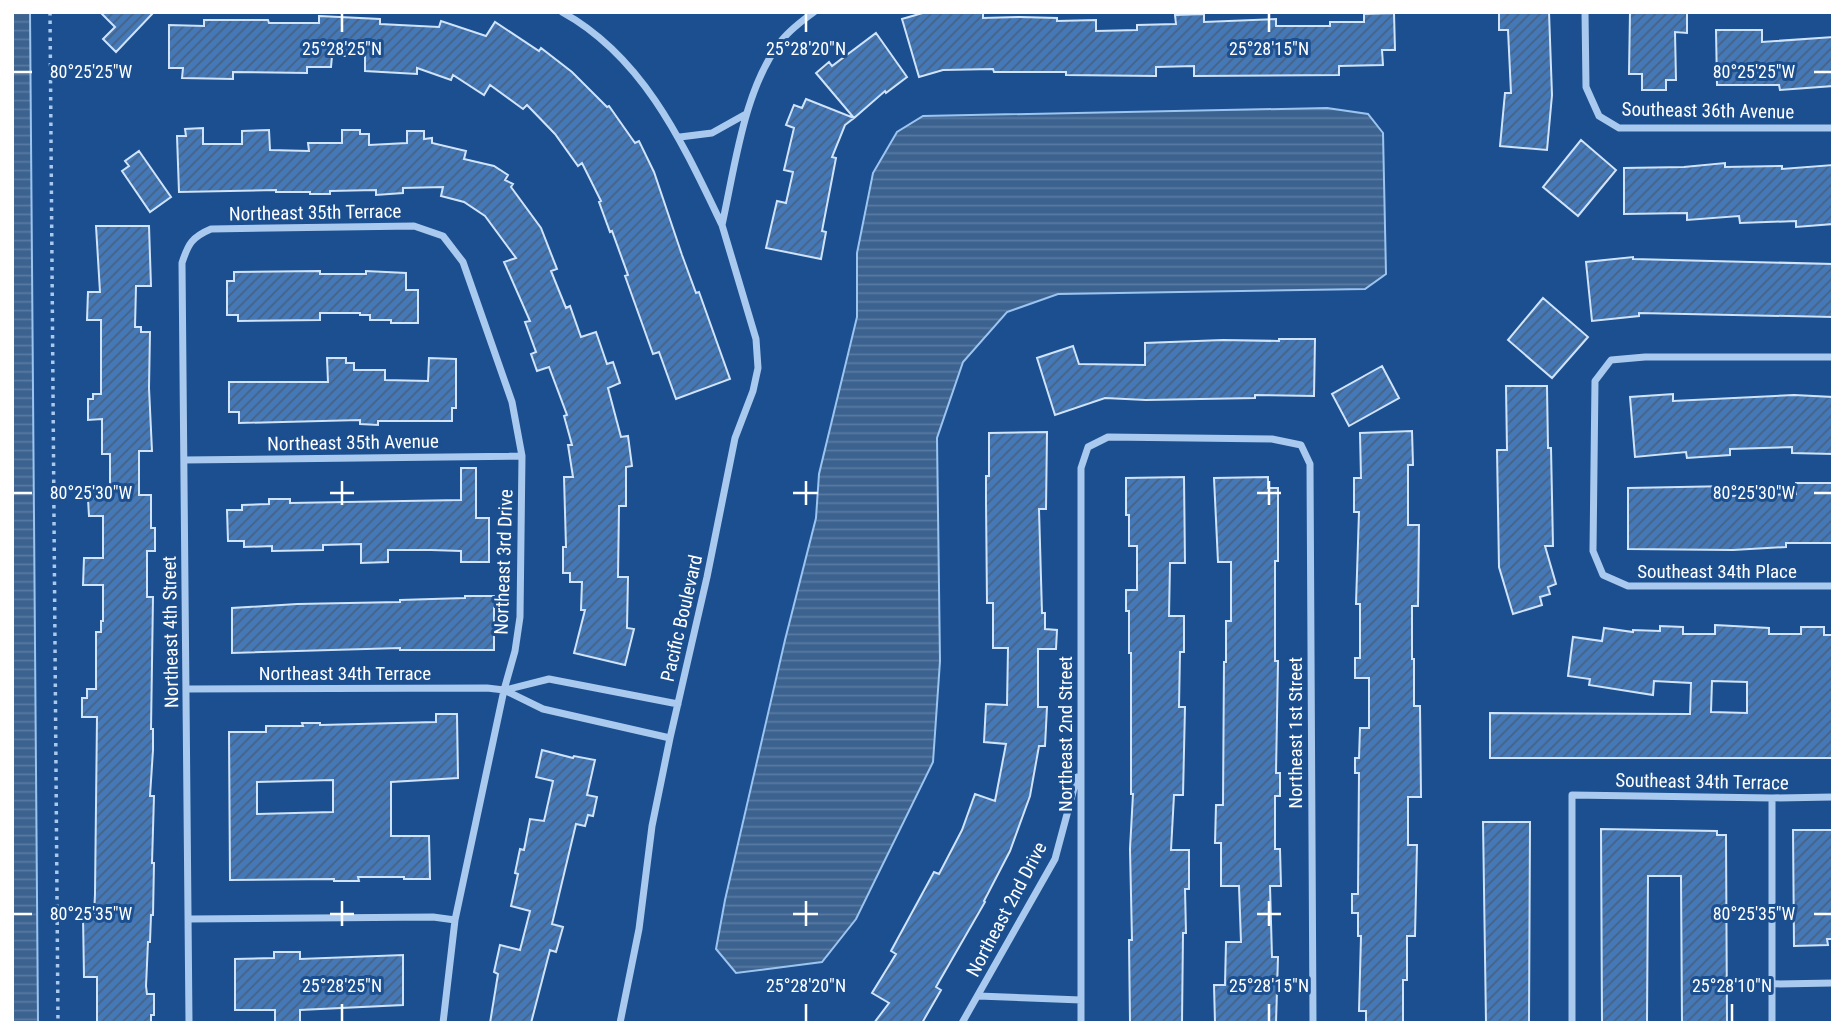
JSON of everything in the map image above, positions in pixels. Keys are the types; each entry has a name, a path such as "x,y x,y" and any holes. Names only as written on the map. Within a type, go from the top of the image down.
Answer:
{"street":[{"name":"Pacific Boulevard","path":"562,12 577,16 611,48 648,89 680,137 722,225 756,339 758,368 753,391 735,438 707,578 670,738 652,825 639,929 620,1023"},
{"path":"722,225 746,114 762,75 782,40 805,16 814,12"},
{"name":"Southeast 36th Avenue","path":"1586,12 1586,87 1599,116 1619,128 1833,128"},
{"path":"680,137 712,133 746,114"},
{"name":"Northeast 35th Terrace","path":"189,242 211,229 414,226 443,236"},
{"name":"Northeast 3rd Drive","path":"443,236 463,262 512,402 522,456 520,617 515,651 504,690 455,920 443,1023"},
{"name":"Northeast 4th Street","path":"189,242 182,263 189,1023"},
{"name":"Southeast 34th Place","path":"1833,357 1645,357 1611,360 1595,382 1594,551 1603,575 1628,586 1833,586"},
{"name":"Northeast 1st Street","path":"1088,447 1108,437 1272,439 1300,445 1310,464 1313,1023"},
{"name":"Northeast 2nd Street","path":"1081,1023 1081,468 1088,447"},
{"name":"Northeast 35th Avenue","path":"184,460 522,456"},
{"name":"Northeast 34th Terrace","path":"504,690 549,679 678,704"},
{"name":"Northeast 34th Terrace","path":"186,689 487,688 504,690 543,709 670,738"},
{"name":"Northeast 2nd Drive","path":"962,1023 1055,859 1080,766"},
{"name":"Southeast 34th Terrace","path":"1572,1023 1572,795 1833,797"},
{"path":"1772,798 1772,1023"},
{"path":"189,919 433,917 455,920"},
{"path":"1772,984 1833,983"},
{"path":"978,996 1081,1000"}],"path":[{"path":"50,12 58,1023"}],"water":[{"path":"12,12 30,12 38,1023 12,1023"},
{"path":"1327,108 1368,114 1383,133 1386,274 1365,289 1058,294 1007,312 963,362 937,438 940,661 933,762 856,919 822,962 736,973 716,949 725,900 816,518 819,474 857,317 857,253 873,173 897,132 923,116"}],"building":[{"path":"100,12 154,12 116,52 103,39 115,27"},
{"path":"926,12 983,12 983,18 1096,20 1096,31 1137,30 1137,25 1176,24 1175,15 1204,14 1204,22 1276,19 1276,26 1330,26 1330,22 1364,22 1364,14 1394,13 1395,50 1382,50 1383,65 1339,66 1339,75 1194,76 1194,66 1156,67 1156,76 994,72 993,69 943,70 919,77 902,19"},
{"path":"1499,12 1549,12 1552,95 1547,150 1500,146 1505,93 1511,93 1508,30 1499,30"},
{"path":"1630,12 1687,12 1687,33 1675,32 1676,80 1666,80 1666,90 1642,90 1642,74 1629,74"},
{"path":"319,16 380,19 380,24 439,27 441,21 486,36 495,22 539,51 541,48 572,72 609,106 635,143 639,141 654,172 682,255 696,293 699,292 730,379 676,399 659,352 653,354 625,276 628,275 599,202 601,201 582,163 578,166 555,134 527,105 523,109 490,85 484,95 453,75 451,80 417,68 417,74 365,71 365,56 332,56 331,67 307,67 307,73 233,72 233,79 182,78 183,68 169,68 169,25 204,26 204,20 319,23"},
{"path":"1716,30 1762,30 1762,42 1833,37 1833,86 1780,90 1779,85 1717,85"},
{"path":"876,33 907,77 886,93 885,91 854,118 816,73 829,62 832,66"},
{"path":"806,99 854,118 845,125 832,157 836,158 822,231 826,232 821,259 766,248 777,201 786,203 793,172 784,170 794,128 786,125 794,105 802,108"},
{"path":"203,128 203,144 242,144 242,131 269,130 270,150 309,151 308,143 342,143 342,130 360,130 360,134 369,134 369,145 407,143 407,131 424,131 424,139 432,138 432,143 466,151 464,159 494,166 508,175 505,180 513,184 511,187 541,228 557,269 551,271 566,308 570,306 581,337 596,332 607,364 613,362 620,383 608,388 621,437 628,436 632,466 626,467 626,506 619,506 618,577 628,577 627,628 634,629 625,665 574,653 585,610 581,610 582,582 570,582 570,573 563,573 563,547 566,547 564,477 573,477 568,445 572,445 564,416 567,415 549,367 537,371 531,354 536,352 525,322 530,321 504,262 516,258 485,216 464,202 441,196 443,187 403,188 403,193 376,195 376,190 330,191 330,194 276,190 179,192 177,136 186,136 185,129"},
{"path":"1581,140 1616,170 1578,216 1543,187"},
{"path":"139,151 171,197 150,212 122,171 129,166 125,161"},
{"path":"1725,163 1725,167 1782,166 1782,169 1833,165 1833,224 1796,227 1796,221 1740,223 1739,216 1687,220 1687,213 1624,214 1624,168"},
{"path":"96,226 149,226 151,286 136,286 135,327 141,327 141,332 150,332 152,451 139,451 139,495 151,495 151,528 155,528 155,551 147,551 147,597 153,597 153,750 150,796 154,796 154,863 153,915 148,942 146,986 147,994 154,994 154,1015 151,1015 151,1023 97,1023 97,977 84,977 83,916 94,916 97,717 82,717 82,698 87,698 87,689 96,689 96,632 101,632 103,621 103,585 83,585 84,558 103,558 103,516 89,516 88,499 93,498 93,490 110,490 110,454 102,454 102,419 88,420 88,399 93,399 93,394 101,394 101,320 87,320 88,292 100,292"},
{"path":"1633,257 1833,264 1833,317 1639,313 1639,316 1592,321 1586,262"},
{"path":"320,271 320,274 366,274 366,271 406,273 406,290 418,290 418,323 370,320 370,315 360,313 320,313 320,320 238,321 238,315 227,315 227,281 234,281 234,272"},
{"path":"1543,298 1588,337 1552,378 1508,340"},
{"path":"1315,339 1314,396 1255,395 1255,398 1146,400 1105,398 1055,415 1037,358 1073,346 1079,364 1145,365 1145,343"},
{"path":"327,358 346,358 346,363 354,363 354,370 385,370 385,380 428,381 429,358 456,359 456,408 452,408 452,421 378,421 378,425 360,424 360,420 239,423 239,412 229,412 229,382 328,382"},
{"path":"1382,366 1399,398 1349,426 1332,394"},
{"path":"1506,386 1547,386 1553,546 1545,546 1556,584 1548,587 1550,594 1540,597 1542,605 1513,614 1499,567 1497,450 1507,450"},
{"path":"1673,394 1673,401 1794,395 1833,397 1833,454 1792,453 1792,447 1730,449 1730,455 1687,458 1686,452 1635,457 1630,397"},
{"path":"1412,431 1413,465 1408,465 1408,525 1419,525 1418,606 1412,606 1412,659 1414,706 1420,706 1421,797 1408,797 1408,845 1417,845 1415,936 1407,936 1403,1023 1366,1023 1366,1011 1359,1011 1361,936 1358,936 1358,913 1352,913 1352,894 1358,894 1359,773 1355,773 1355,758 1359,758 1360,728 1369,728 1369,678 1355,678 1355,658 1360,658 1360,604 1356,604 1359,512 1354,512 1354,478 1361,478 1360,433"},
{"path":"1047,432 1046,509 1039,509 1042,613 1045,613 1045,629 1057,630 1056,649 1038,649 1038,707 1047,707 1045,746 1039,746 1030,796 1010,851 985,902 936,987 941,990 922,1023 874,1023 889,1003 872,993 896,954 891,951 934,872 939,874 962,830 975,794 995,801 1006,744 984,742 986,704 1007,705 1008,648 993,648 993,603 987,603 986,476 989,476 989,433"},
{"path":"461,468 476,468 476,518 489,518 489,562 461,562 461,551 388,550 388,562 361,563 361,544 323,545 323,550 272,551 272,546 244,547 244,541 228,541 227,510 242,510 242,505 269,504 269,499 290,499 290,503 461,500"},
{"path":"1184,477 1185,563 1170,563 1169,616 1184,616 1179,707 1185,707 1183,795 1174,795 1171,850 1189,850 1189,889 1185,889 1186,933 1183,933 1182,1023 1130,1023 1130,849 1133,794 1131,653 1126,590 1137,590 1137,546 1129,546 1126,478"},
{"path":"1268,477 1268,488 1278,488 1275,661 1278,661 1276,773 1280,773 1280,796 1275,796 1275,849 1280,849 1281,886 1270,886 1272,957 1278,957 1276,1023 1215,1023 1214,985 1225,985 1226,942 1241,942 1239,886 1221,886 1221,843 1215,843 1216,805 1223,805 1224,662 1226,621 1231,621 1231,562 1218,562 1214,478"},
{"path":"1796,483 1833,483 1833,543 1786,543 1786,547 1733,550 1628,549 1628,488 1731,486 1731,496 1796,494"},
{"path":"494,596 494,650 400,648 232,653 232,608 400,602"},
{"path":"1715,625 1769,628 1769,634 1801,634 1801,627 1824,627 1824,635 1833,635 1833,758 1490,758 1490,713 1690,714 1691,683 1654,681 1653,695 1589,685 1590,679 1568,676 1573,637 1602,641 1604,628 1633,632 1660,631 1660,626 1683,627 1683,634 1715,634","holes":["1712,681 1747,682 1747,713 1711,712"]},
{"path":"436,714 457,714 458,778 391,782 391,836 429,836 430,879 358,877 359,881 230,880 229,732 266,732 266,726 303,726 302,723 320,725 436,722","holes":["333,780 333,812 257,814 257,782"]},
{"path":"542,750 573,758 595,760 587,795 597,797 593,816 588,815 585,826 576,824 552,924 563,927 556,952 550,950 531,1023 490,1023 498,974 494,972 500,945 520,950 530,911 511,906 520,849 524,850 530,819 544,821 553,781 536,777"},
{"path":"1483,822 1530,822 1529,1023 1486,1023"},
{"path":"1601,829 1717,831 1717,835 1726,835 1727,1023 1682,1023 1681,876 1648,876 1647,1023 1602,1023"},
{"path":"1793,830 1833,830 1833,939 1827,939 1828,945 1794,946"},
{"path":"274,952 300,952 300,959 403,955 403,1005 300,1010 300,1022 275,1022 275,1010 235,1010 235,959 274,958"}]}
